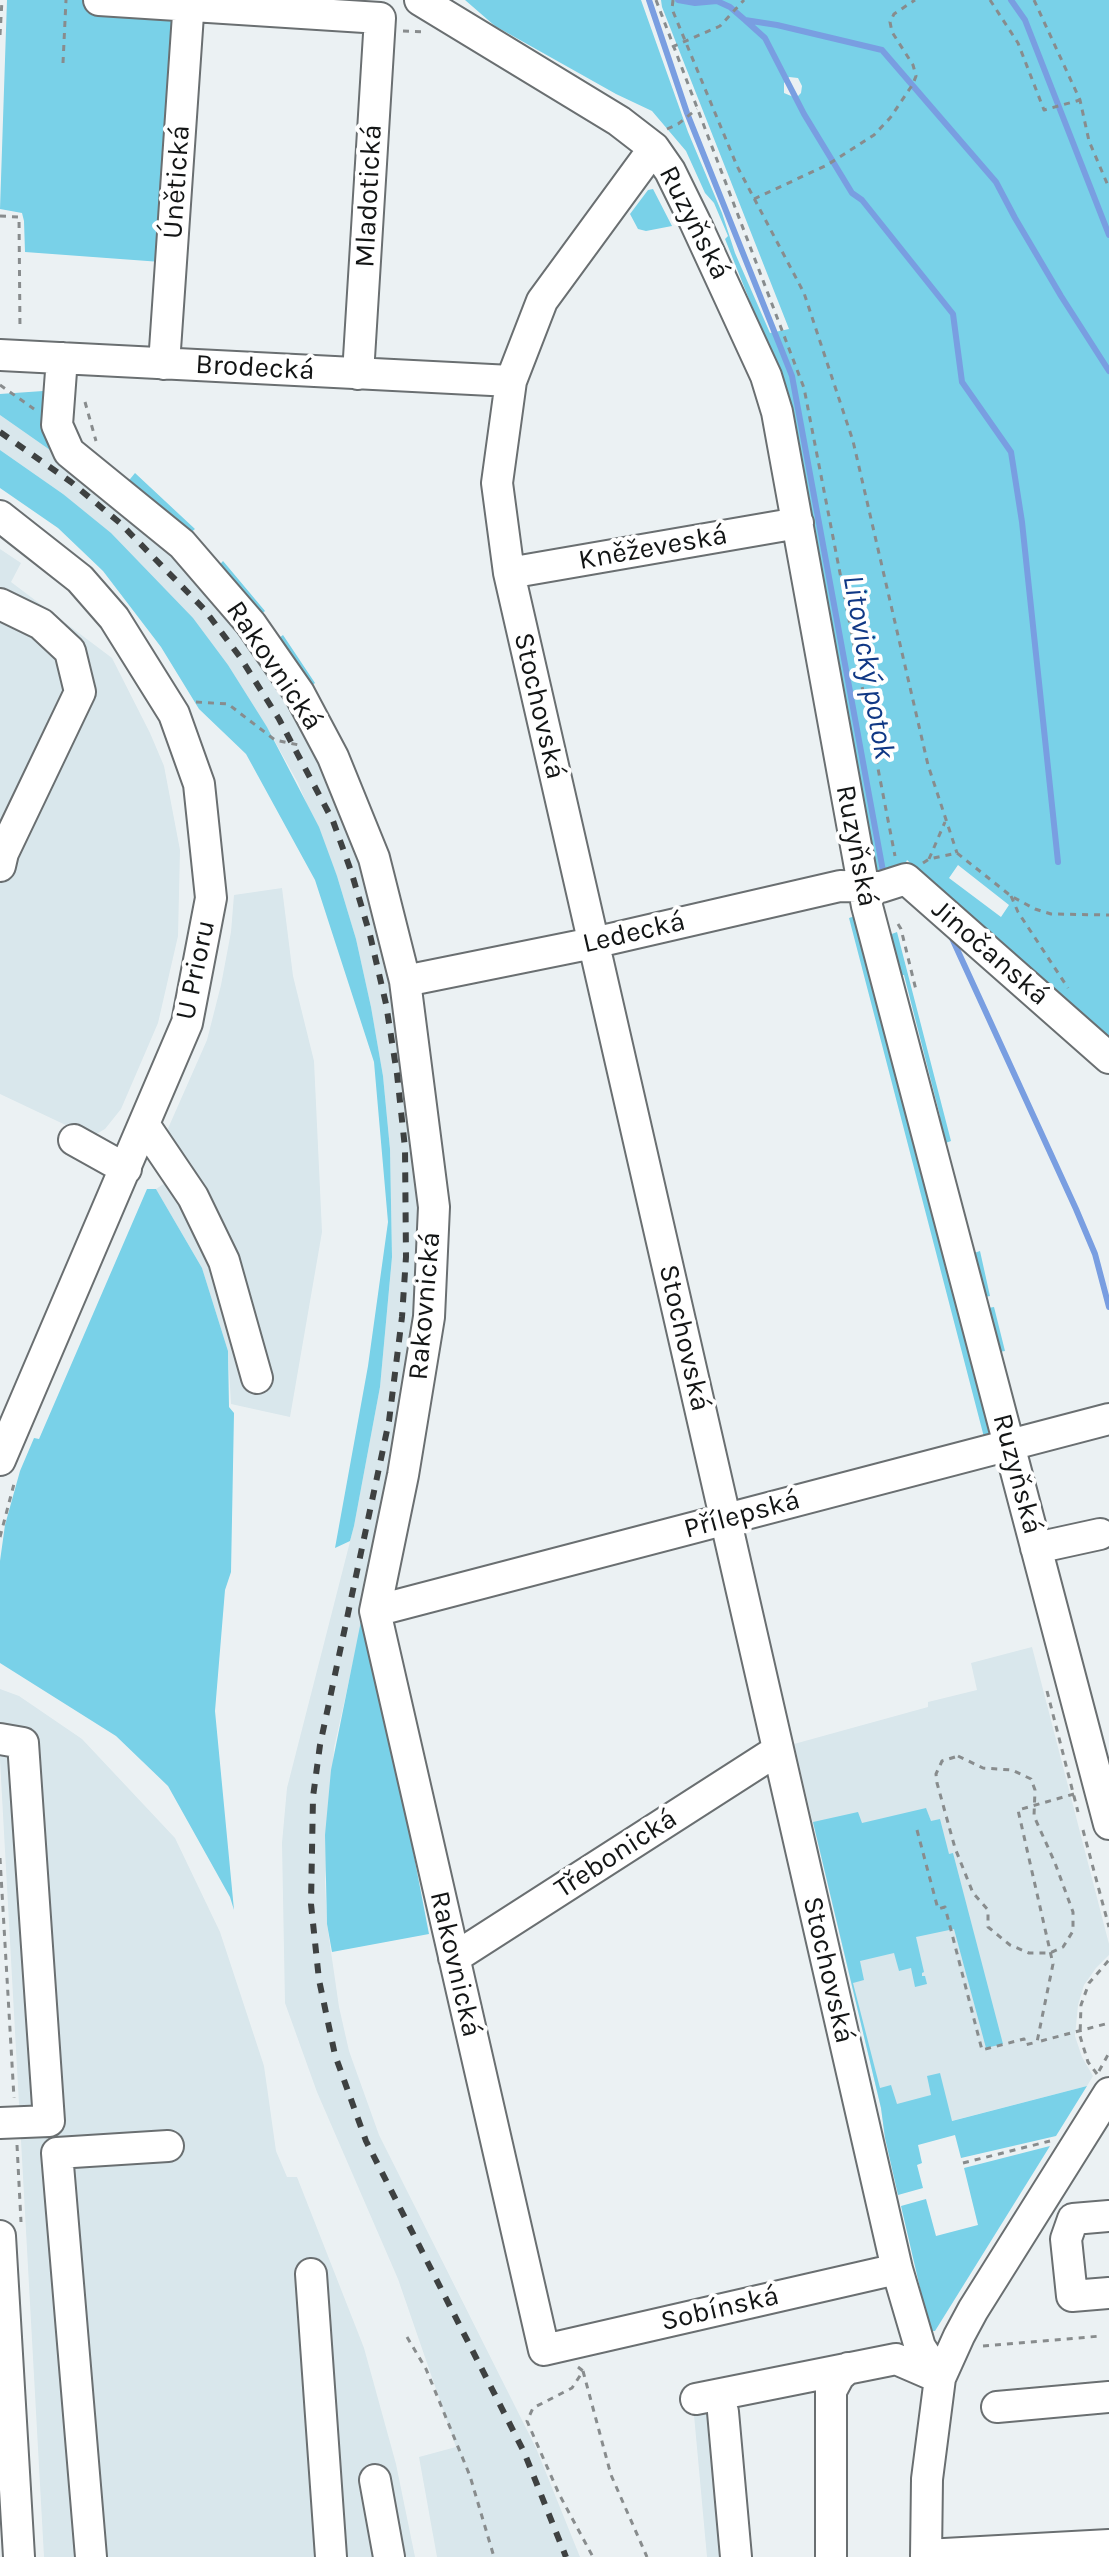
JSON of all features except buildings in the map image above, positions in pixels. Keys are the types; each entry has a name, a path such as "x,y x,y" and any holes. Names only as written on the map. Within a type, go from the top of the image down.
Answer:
{"street":[{"path":"99,0 189,3"},
{"name":"Ruzyňská","path":"420,0 619,121 654,148 670,171 701,233 766,376 777,412 798,523 887,883 1009,1445 1109,1824"},
{"name":"Mladotická","path":"189,3 380,18 358,374"},
{"name":"Únětická","path":"164,364 189,3"},
{"name":"Stochovská","path":"654,148 542,301 511,381 497,483 509,573 897,2269 920,2347 940,2378"},
{"name":"Brodecká","path":"10,356 511,381"},
{"path":"57,425 62,358"},
{"name":"Rakovnická","path":"57,425 69,452 182,544 251,624 299,693 333,757 374,858 405,981 434,1207 429,1317 403,1475 375,1611 544,2350"},
{"name":"U Prioru","path":"0,516 80,579 114,618 174,714 199,784 211,898 187,1023 7,1450"},
{"name":"Kněževeská","path":"509,573 798,523"},
{"path":"0,604 41,624 70,651 80,692 3,853 0,866"},
{"name":"Ledecká","path":"405,981 523,949 593,943 840,886 887,883"},
{"name":"Jinočanská","path":"887,883 1109,1058"},
{"path":"145,1126 193,1197 224,1261 257,1378"},
{"path":"74,1140 126,1169"},
{"name":"Přílepská","path":"375,1611 1109,1419"},
{"path":"1036,1548 1100,1534"},
{"path":"0,1739 23,1743 49,2121 8,2123"},
{"name":"Třebonická","path":"454,1958 778,1750"},
{"path":"1103,2084 973,2310 940,2378 927,2479 926,2556 1109,2545"},
{"path":"91,2557 57,2153 168,2146"},
{"path":"1109,2216 1073,2219 1066,2239 1072,2296 1109,2293"},
{"path":"11,2235 4,2394 19,2557"},
{"name":"Sobínská","path":"544,2350 582,2356 897,2269"},
{"path":"311,2274 331,2557"},
{"path":"736,2557 710,2406 848,2368 896,2359 940,2378"},
{"path":"831,2557 831,2391 839,2376 848,2368"},
{"path":"997,2407 1109,2397"},
{"path":"375,2480 389,2557"}],"path":[{"path":"0,35 2,0"},
{"path":"63,63 66,0"},
{"path":"656,0 697,109 678,124"},
{"path":"673,0 672,9 737,166 804,293 853,441 928,765 957,853 1011,896 1035,909 1051,914 1109,915"},
{"path":"672,47 720,26 744,0"},
{"path":"754,199 827,165 874,135 890,118 916,76 913,65 893,35 890,22 894,14 915,0"},
{"path":"990,0 1018,43 1044,110 1080,100"},
{"path":"1034,0 1080,100 1089,141 1109,188"},
{"path":"0,216 19,217 10,356"},
{"path":"0,385 57,425"},
{"path":"185,702 228,704 275,740 333,757"},
{"path":"929,859 946,820"},
{"path":"887,883 929,859 957,853"},
{"path":"1011,896 1071,994"},
{"path":"0,1537 7,1450"},
{"path":"958,1756 983,1768 1012,1770 1031,1779 1035,1790 1034,1805 1034,1816 1073,1912 1073,1931 1063,1947 1050,1953 1029,1953 1010,1945 988,1927 988,1910 973,1893 955,1848 937,1783 938,1766 949,1757 958,1756"},
{"path":"1037,2042 1053,1964 1018,1810 1074,1794"},
{"path":"917,1830 938,1909 945,1907 982,2050 1024,2039 1025,2045 1109,2023"},
{"path":"0,1858 11,2235"},
{"path":"1103,2084 1088,2062 1079,2031 1081,2005 1089,1983 1109,1960"},
{"path":"963,2163 1058,2140"},
{"path":"971,2347 1101,2336"},
{"path":"407,2337 426,2369 470,2476 494,2557"},
{"path":"582,2356 572,2388 533,2408 527,2421 559,2494 593,2557"},
{"path":"582,2356 611,2475 647,2557"}],"shaded area":[{"path":"7,0 178,0 161,262 25,252 22,213 0,209"},
{"path":"465,0 641,0 688,132 770,333 789,329 661,0 1109,0 1109,1043 907,860 902,871 877,878 763,334 714,203 705,193 686,151 652,111 495,26","holes":["789,77 798,78 802,86 796,98 784,93 784,83","958,865 1009,905 1001,917 949,878"]},
{"path":"653,189 672,226 646,231 638,229 630,214 648,190"},
{"path":"43,391 48,428 61,450 174,547 219,596 256,647 321,752 351,819 372,877 400,982 424,1153 427,1209 422,1313 413,1375 367,1612 429,1934 332,1952 327,1924 325,1835 331,1770 382,1532 408,1391 420,1258 419,1147 411,1072 384,932 365,866 346,816 323,770 292,712 216,600 130,512 80,471 0,415 0,394"},
{"path":"0,415 80,471 130,512 216,600 292,712 323,770 346,816 384,932 421,1201 416,1319 382,1532 334,1748 325,1882 327,1924 349,2051 379,2135 536,2448 580,2557 437,2557 419,2457 456,2447 398,2279 317,2092 285,2003 282,1843 287,1788 354,1526 380,1387 392,1257 390,1149 383,1076 356,939 337,876 298,783 267,727 63,494 0,450"},
{"path":"0,450 63,494 111,533 193,618 228,665 267,727 319,827 337,876 356,939 383,1076 390,1149 392,1257 380,1387 354,1526 350,1541 335,1548 368,1366 388,1222 374,1062 315,880 246,754 199,709 161,647 103,571 58,528 0,488"},
{"path":"135,473 195,529 183,539 126,484"},
{"path":"0,549 21,563 11,582 112,658 164,766 180,850 178,936 158,1023 121,1109 105,1129 91,1137 0,1094"},
{"path":"223,561 265,611 254,621 213,572"},
{"path":"283,635 315,683 304,691 271,644"},
{"path":"282,888 293,976 314,1061 322,1232 290,1417 231,1404 228,1351 202,1268 156,1189 192,1165 166,1133 207,1040 231,932 234,895"},
{"path":"858,915 991,1434 985,1441 849,918"},
{"path":"897,932 951,1141 943,1144 937,1118 940,1116 904,975 899,975 889,935"},
{"path":"147,1189 156,1189 202,1268 228,1351 229,1407 234,1413 231,1572 225,1590 215,1711 234,1910 230,1897 168,1786 116,1736 0,1663 0,1561 5,1525 20,1471 34,1438 39,1439"},
{"path":"980,1251 990,1296 985,1297 974,1253"},
{"path":"994,1307 1005,1351 999,1352 988,1308"},
{"path":"1032,1647 1109,1944 1109,1955 1084,1985 1078,2005 1075,2036 1093,2076 1087,2086 885,2138 881,2108 794,1744 928,1707 928,1702 977,1690 971,1663"},
{"path":"0,1689 19,1696 82,1739 175,1838 220,1932 264,2066 276,2151 287,2177 297,2177 364,2348 396,2464 415,2557 44,2557 0,1760"},
{"path":"926,1808 931,1821 940,1819 949,1854 953,1853 1003,2044 986,2048 954,1929 916,1937 924,1972 922,1976 925,1976 927,1984 915,1987 911,1968 899,1971 894,1953 860,1961 864,1980 853,1983 880,2088 891,2085 897,2104 931,2095 927,2076 940,2073 952,2121 1087,2086 1056,2136 961,2158 955,2135 918,2145 922,2163 917,2165 923,2188 898,2195 881,2108 813,1822 858,1812 862,1823"},
{"path":"1050,2146 935,2331 930,2331 901,2206 926,2199 936,2236 978,2225 964,2168"},
{"path":"727,2411 738,2557 707,2557 694,2415"}],"waterway":[{"name":"Litovický potok","path":"649,0 687,113 792,376 883,871 887,877"},
{"path":"678,0 695,3 717,1"},
{"path":"1011,0 1025,20 1109,235"},
{"path":"717,1 745,20 882,50 996,182 1061,296 1109,371"},
{"path":"745,20 765,38 804,114 852,193 862,200 953,314 962,382 1011,452 1022,522 1058,862"},
{"name":"Litovický potok","path":"951,936 1076,1209 1095,1254 1109,1307"}],"railway":[{"path":"0,432 71,482 120,523 204,609 240,657 279,719 333,821 370,935 386,1004 397,1074 405,1148 406,1257 389,1421 320,1745 313,1797 311,1904 319,1980 335,2055 366,2141 524,2452 566,2557"}]}
